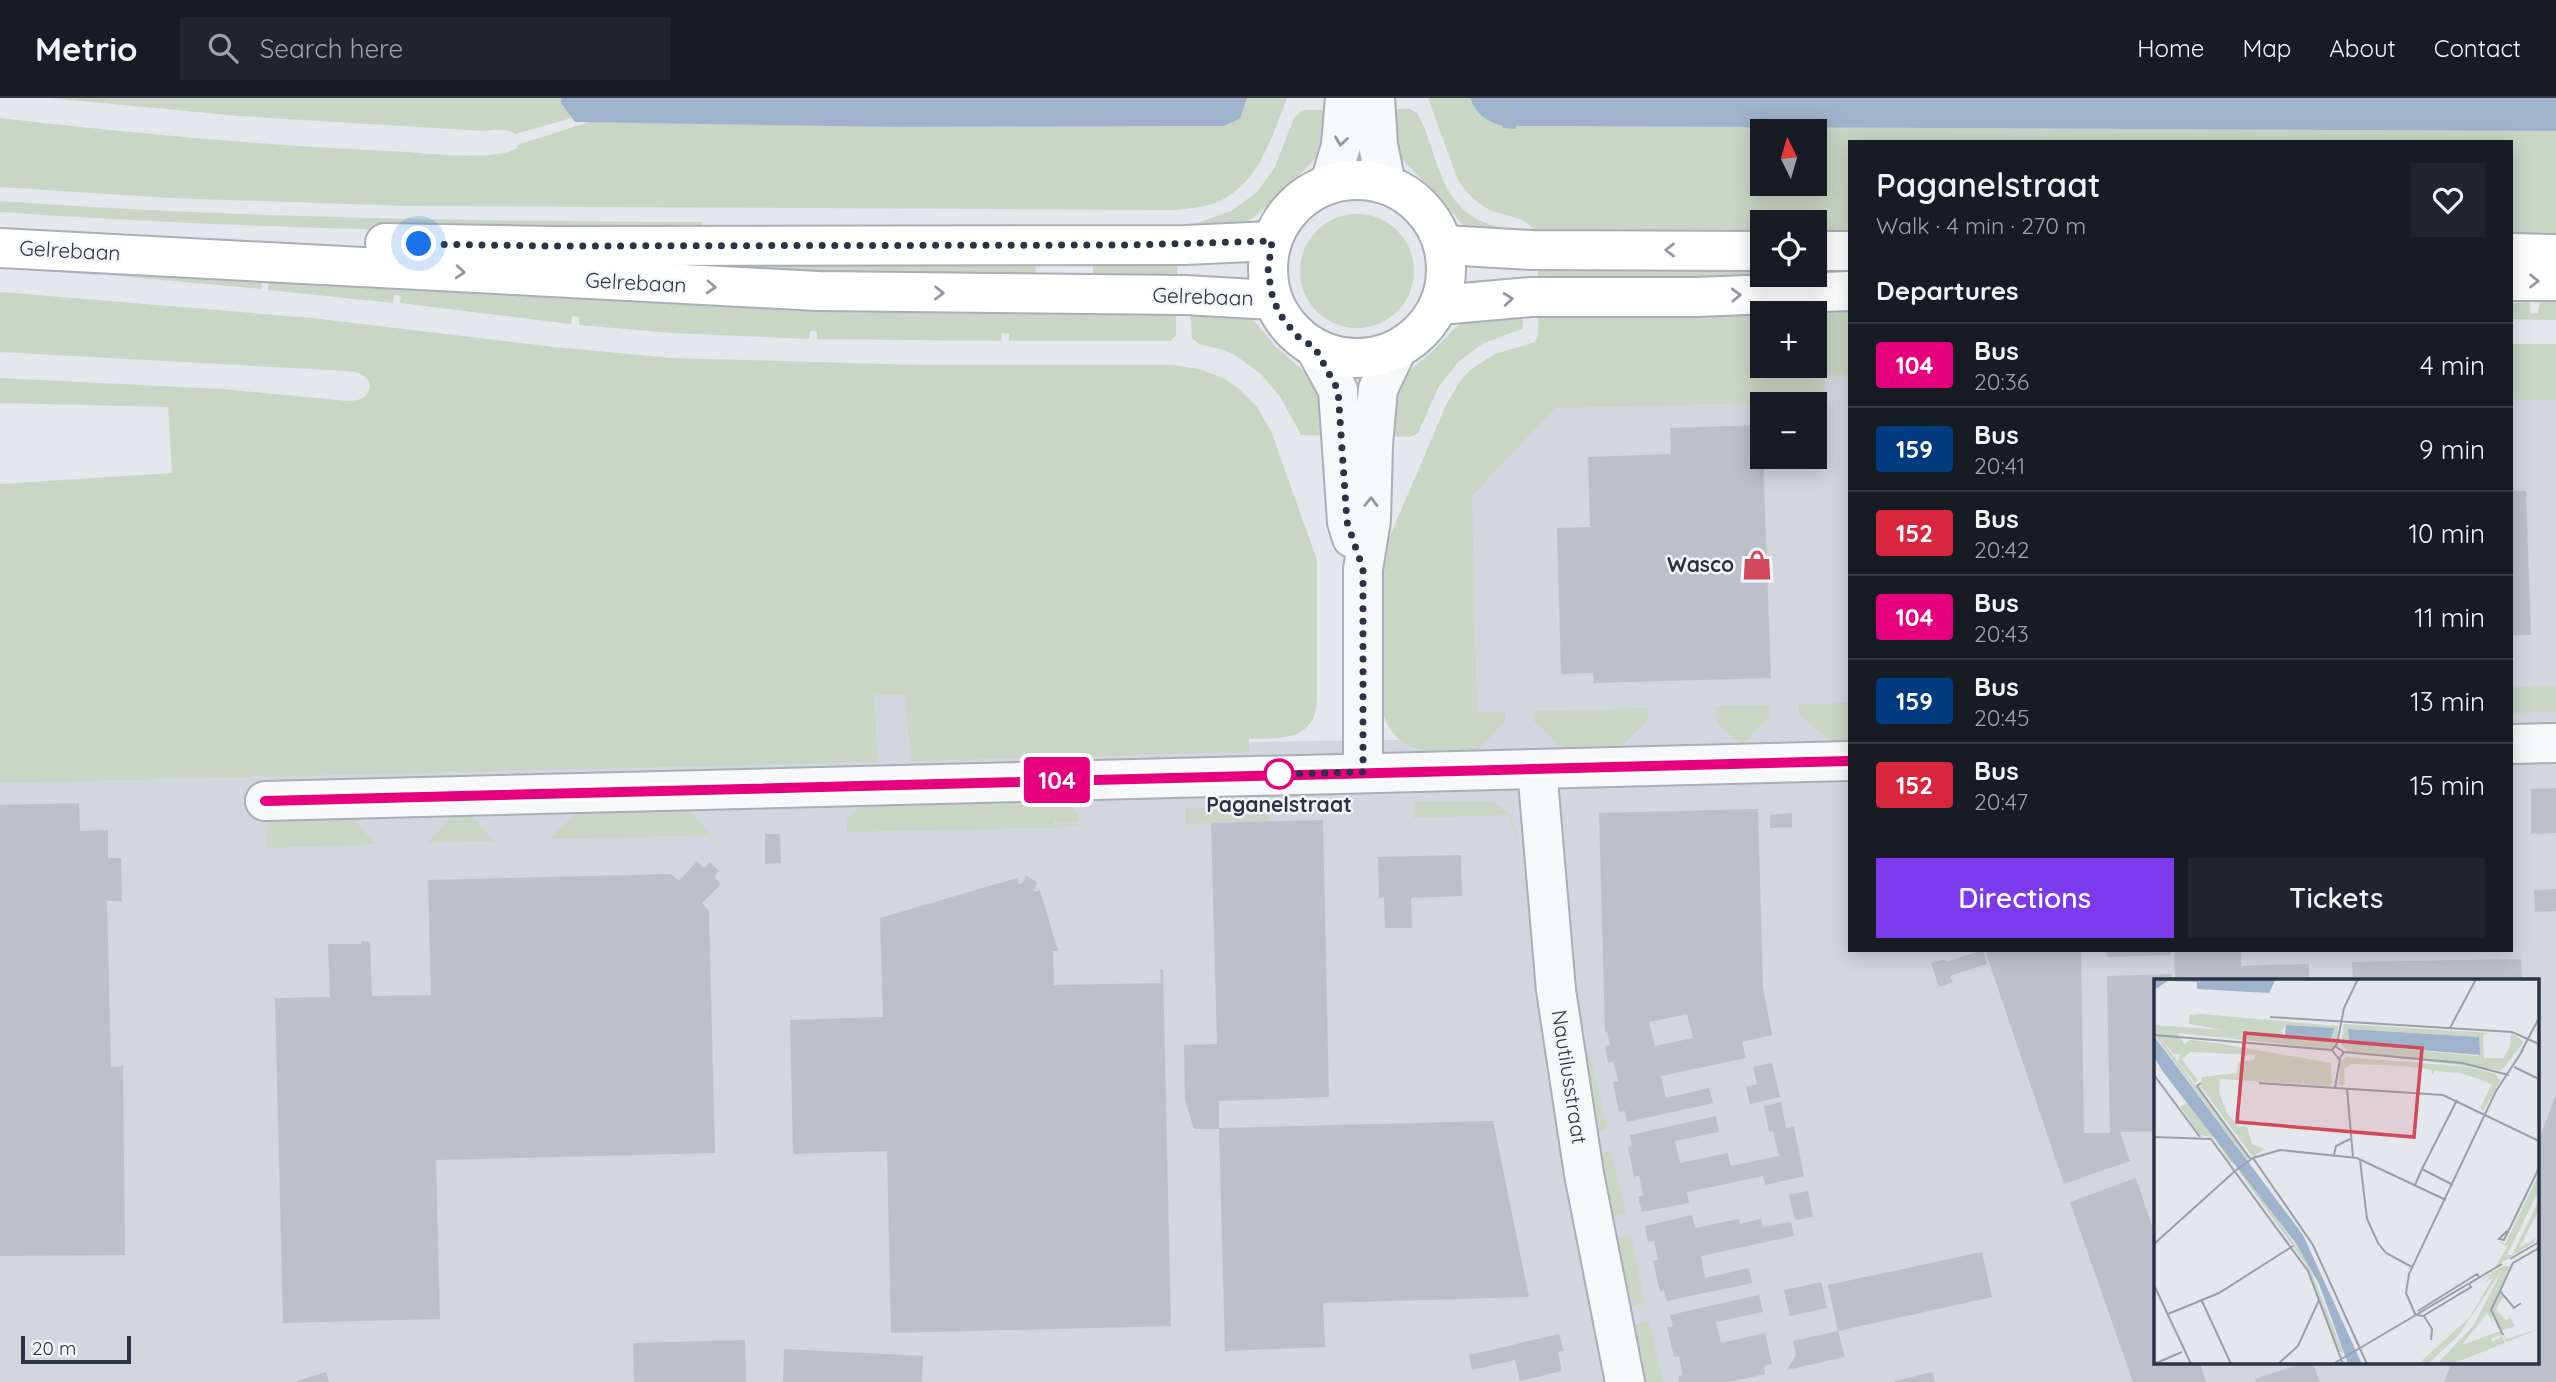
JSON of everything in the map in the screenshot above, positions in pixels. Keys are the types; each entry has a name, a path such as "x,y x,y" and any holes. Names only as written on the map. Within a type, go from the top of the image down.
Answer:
{"street":[{"path":"1330,183 1341,146 1345,98"},
{"path":"1375,98 1378,145 1386,184"},
{"path":"1358,179 1386,184 1412,198 1432,219 1444,245 1447,275 1440,304 1422,330 1397,349 1377,357 1356,359 1335,356 1315,348 1290,327 1273,300 1268,271 1272,241 1285,216 1305,196 1330,183 1358,179"},
{"name":"Gelrebaan","path":"0,225 338,242 552,246 1185,245 1272,241"},
{"path":"1444,245 1532,250 1750,251"},
{"name":"Gelrebaan","path":"0,248 804,291 1185,295 1273,300"},
{"path":"1827,251 1848,251"},
{"path":"2513,253 2556,254"},
{"path":"2513,281 2556,281"},
{"path":"1440,304 1531,297 1848,291"},
{"path":"1315,348 1338,390 1347,522 1363,569"},
{"path":"1363,772 1363,569 1371,520 1373,444 1378,389 1397,349"},
{"path":"2513,744 2556,743"},
{"path":"265,801 1848,761"},
{"name":"Nautilusstraat","path":"1536,769 1556,990 1584,1174 1625,1382"}],"shaded area":[{"path":"1848,366 1848,952 2513,952 2513,393 2556,393 2556,1382 0,1382 0,764 910,690 926,747 1452,739 1465,492 1549,404 1750,376 1827,378 1827,367"}],"green space":[{"path":"49,98 561,98 561,103 572,118 515,134 500,130 239,116"},
{"path":"1247,98 1287,98 1268,146 1251,175 1240,188 1226,198 1210,205 1173,210 408,206 170,198 0,187 0,118 254,143 480,156 508,152 517,148 517,145 589,122 894,127 1224,126 1240,119"},
{"path":"1428,98 1470,98 1483,116 1517,126 1750,127 1750,196 1827,196 1827,127 2556,131 2556,242 2513,242 2513,140 1848,140 1848,239 1827,239 1827,210 1750,210 1750,239 1538,236 1529,224 1480,204 1458,180"},
{"path":"1390,109 1410,109 1417,113 1440,173 1455,200 1466,212 1486,223 1518,232 1468,228 1460,222 1399,153"},
{"path":"1306,110 1328,110 1325,137 1316,158 1269,204 1241,226 1192,229 1200,222 1233,210 1257,192 1275,167 1294,118"},
{"path":"0,201 351,218 702,222 702,233 439,231 263,226 0,212"},
{"path":"1357,214 1379,219 1397,231 1409,249 1414,271 1409,293 1397,311 1379,323 1357,328 1335,323 1317,311 1305,293 1300,271 1305,249 1317,231 1335,219"},
{"path":"0,257 1176,306 1176,335 1171,341 1009,341 1009,334 1002,333 1001,341 817,339 817,331 810,331 810,339 672,333 579,325 579,317 572,316 571,324 400,303 401,296 394,295 393,303 268,290 269,281 262,280 261,289 107,275 108,267 100,266 99,275 0,268"},
{"path":"1036,258 1035,284 812,280 671,263"},
{"path":"1093,259 1177,259 1177,284 1093,284"},
{"path":"1538,261 1750,262 1750,279 1538,283"},
{"path":"1827,262 1848,262 1848,277 1827,277"},
{"path":"0,292 312,318 671,358 922,365 1172,365 1200,369 1237,387 1257,407 1271,431 1317,560 1315,714 1303,731 1294,735 1249,739 1249,752 910,761 906,695 875,695 877,762 0,783 0,484 172,473 168,407 0,403 0,378 222,389 348,401 362,398 370,386 365,376 347,371 0,352"},
{"path":"2556,297 2556,320 2513,319 2513,303 2530,302 2530,313 2538,313 2540,300"},
{"path":"1827,302 1848,302 1848,375 1827,376"},
{"path":"1750,304 1750,378 1824,378 1825,392 1750,392 1750,403 1555,408 1472,496 1477,712 1505,712 1505,721 1477,751 1419,749 1407,745 1397,737 1388,726 1382,710 1384,550 1446,405 1461,380 1471,369 1495,354 1535,342 1538,334 1538,308"},
{"path":"1190,306 1247,316 1257,324 1274,345 1306,373 1313,383 1319,395 1326,436 1301,435 1281,398 1261,374 1235,355 1199,344 1192,338"},
{"path":"1524,308 1522,329 1482,344 1458,362 1439,386 1418,433 1410,437 1385,436 1387,413 1404,375 1463,322"},
{"path":"2513,344 2556,344 2556,400 2513,399"},
{"path":"2556,685 2556,712 2513,713 2513,687"},
{"path":"1848,703 1848,742 1831,743 1799,713 1799,704"},
{"path":"1770,705 1770,717 1742,745 1717,724 1716,706"},
{"path":"1649,708 1648,719 1619,749 1565,750 1533,720 1533,711"},
{"path":"1064,799 1078,815 1079,822 1055,820 1054,824 1079,824 1079,827 847,832 847,819 860,804"},
{"path":"1486,801 1500,806 1509,815 1414,818 1414,802"},
{"path":"1267,806 1268,821 1185,824 1185,808"},
{"path":"686,808 712,835 551,839 579,811"},
{"path":"470,814 494,841 427,843 454,815"},
{"path":"1509,815 1515,826 1517,841"},
{"path":"351,817 376,844 267,848 268,819"},
{"path":"1589,1050 1607,1129 1584,1135 1568,1054"},
{"path":"1611,1151 1626,1213 1603,1219 1589,1156"},
{"path":"1631,1235 1645,1303 1622,1308 1608,1240"},
{"path":"1649,1321 1663,1382 1639,1382 1627,1327"}],"water":[{"path":"561,98 1247,98 1240,119 1224,126 894,127 575,122 561,103"},
{"path":"1470,98 2556,98 2556,131 1827,127 1827,119 1750,119 1750,127 1516,126 1516,129 1503,128 1487,120 1475,109"}],"building":[{"path":"1750,425 1750,469 1764,469 1771,678 1594,683 1593,673 1561,674 1557,528 1590,527 1588,457 1671,454 1670,428"},
{"path":"2513,491 2526,491 2531,635 2513,635"},
{"path":"2556,788 2556,833 2531,834 2531,789"},
{"path":"79,803 80,831 108,830 108,858 121,858 122,901 107,901 111,1067 123,1066 125,1255 0,1256 0,805"},
{"path":"1758,809 1763,988 1772,1035 1742,1042 1746,1058 1661,1076 1666,1098 1709,1088 1713,1103 1627,1122 1625,1111 1619,1112 1613,1082 1618,1081 1616,1071 1613,1061 1608,1063 1605,1046 1610,1045 1607,1031 1605,1032 1599,813","holes":["1687,1014 1693,1038 1655,1046 1649,1022"]},
{"path":"1792,813 1792,827 1770,828 1770,815"},
{"path":"1323,820 1329,1097 1219,1101 1219,1128 1493,1121 1529,1297 1323,1303 1325,1347 1225,1351 1219,1129 1194,1129 1185,1101 1184,1045 1217,1044 1211,823"},
{"path":"765,834 780,834 781,863 765,864"},
{"path":"1461,855 1462,896 1411,898 1412,928 1385,928 1384,898 1379,898 1378,857"},
{"path":"697,861 704,868 710,862 719,871 714,877 721,884 702,903 709,911 715,1153 436,1160 440,1319 283,1323 275,998 330,997 328,944 361,944 361,941 370,942 372,996 431,995 428,880 671,874 679,881"},
{"path":"1026,876 1037,882 1034,892 1040,890 1058,951 1053,951 1054,985 1161,983 1160,969 1163,970 1171,1326 891,1333 887,1151 793,1154 790,1020 883,1017 880,918 1017,878 1019,884 1023,883"},
{"path":"2556,889 2556,911 2535,912 2534,890"},
{"path":"1984,952 1987,964 1950,976 1953,982 1939,987 1931,963 1945,959 1946,962"},
{"path":"1986,952 2081,952 2084,1133 2110,1133 2107,976 2172,974 2172,979 2154,979 2154,1131 2120,1132 2130,1161 2064,1184"},
{"path":"2106,952 2171,952 2171,955 2107,957"},
{"path":"2174,952 2241,952 2241,966 2309,964 2309,979 2175,979"},
{"path":"2521,959 2522,979 2353,979 2352,962"},
{"path":"1772,1063 1780,1097 1750,1104 1746,1087 1757,1084 1753,1067"},
{"path":"2556,1095 2556,1382 2444,1382 2452,1364 2538,1364 2538,1141"},
{"path":"1781,1102 1786,1128 1794,1127 1804,1176 1765,1185 1763,1176 1687,1192 1689,1203 1642,1212 1638,1197 1643,1195 1639,1175 1634,1177 1628,1147 1632,1146 1630,1135 1716,1116 1719,1132 1675,1141 1680,1163 1728,1153 1731,1166 1779,1156 1773,1131 1769,1132 1764,1106"},
{"path":"2136,1178 2154,1232 2154,1364 2200,1364 2206,1382 2133,1382 2070,1202"},
{"path":"1808,1191 1813,1217 1795,1220 1789,1195"},
{"path":"1692,1215 1695,1228 1739,1219 1740,1224 1761,1219 1763,1227 1791,1222 1794,1236 1701,1256 1705,1278 1749,1268 1752,1283 1667,1301 1664,1290 1660,1291 1653,1261 1658,1260 1654,1241 1648,1242 1645,1226"},
{"path":"1982,1252 1992,1297 1838,1331 1828,1285"},
{"path":"1821,1282 1827,1308 1790,1316 1784,1290"},
{"path":"1759,1295 1763,1312 1716,1322 1721,1343 1765,1333 1772,1364 1764,1366 1765,1374 1729,1382 1679,1382 1678,1377 1683,1375 1679,1356 1674,1357 1667,1327 1673,1326 1670,1315"},
{"path":"1838,1331 1845,1357 1787,1370 1796,1355 1793,1341"},
{"path":"1559,1334 1564,1351 1558,1352 1562,1371 1520,1381 1515,1360 1472,1370 1469,1355"},
{"path":"745,1340 746,1382 634,1382 633,1343"},
{"path":"784,1349 923,1356 922,1382 783,1382"},
{"path":"2300,1364 2313,1364 2320,1382 2256,1382 2255,1379"},
{"path":"326,1372 329,1382 297,1382 297,1381"},
{"path":"1933,1372 1935,1382 1894,1382 1894,1381"}],"bus line":[{"name":"104","path":"265,801 1848,761"}],"place":[{"name":"Wasco","path":"1757,565"},
{"name":"Paganelstraat","path":"1279,774"}],"route":[{"path":"419,244 1185,245 1272,241 1268,271 1273,300 1283,319 1297,336 1315,348 1338,390 1347,522 1363,569 1363,772 1279,774"}]}
